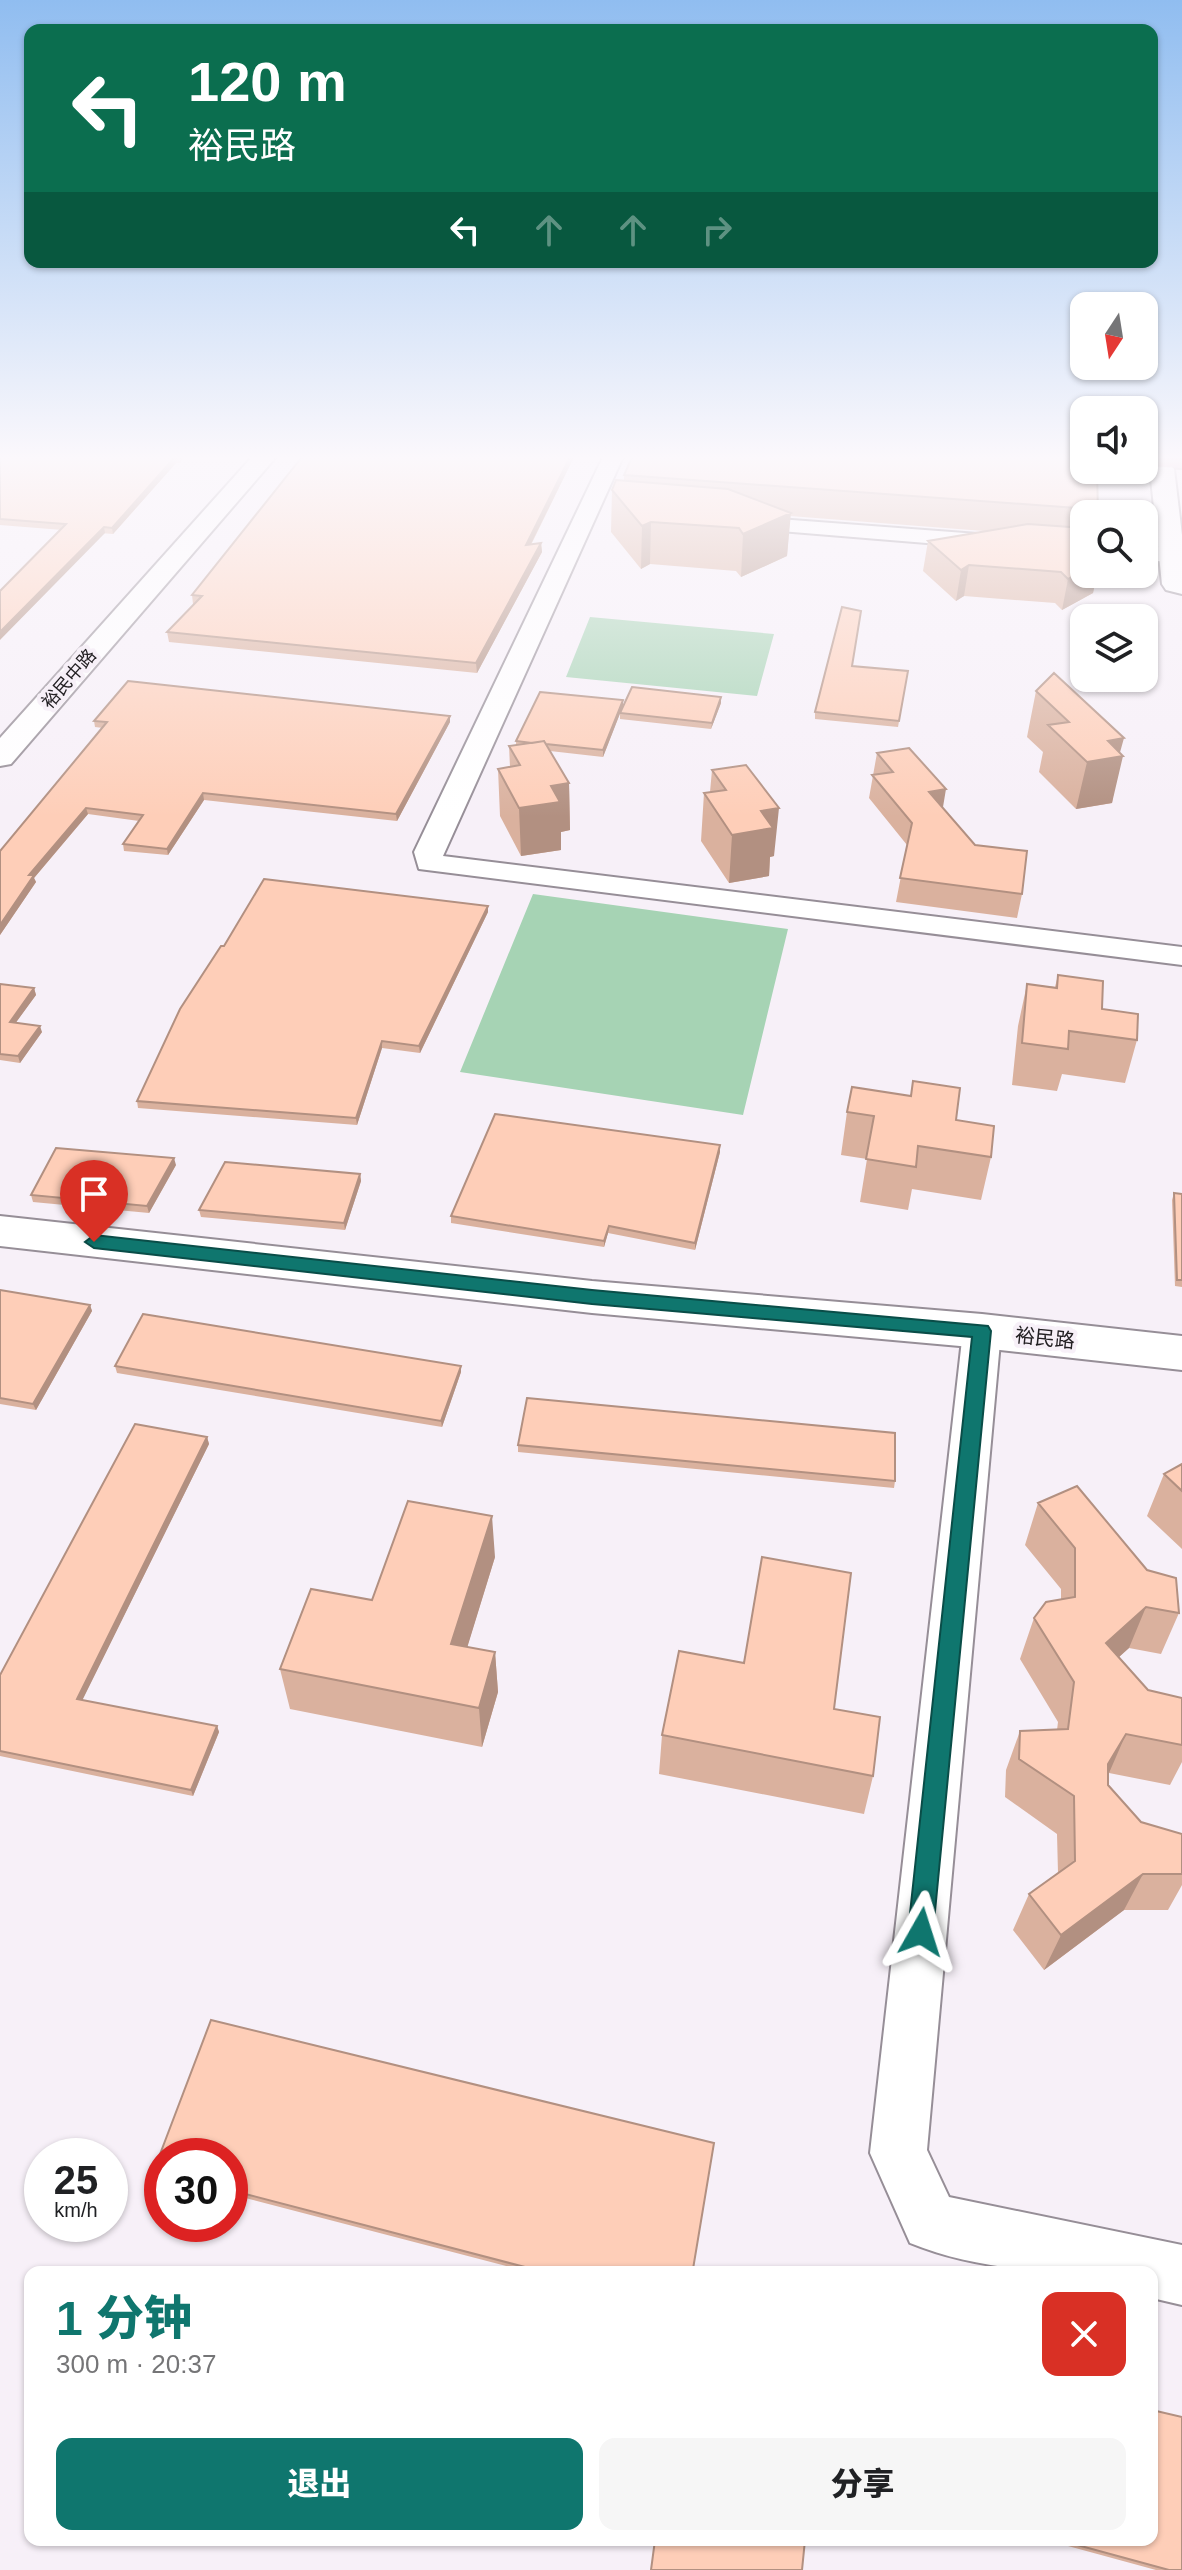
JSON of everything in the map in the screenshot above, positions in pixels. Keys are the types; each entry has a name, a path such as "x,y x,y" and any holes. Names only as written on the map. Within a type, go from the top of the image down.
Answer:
{"street":[{"name":"裕民中路","path":"0,728 137,577"},
{"name":"裕民中路","path":"0,757 159,577"},
{"path":"555,577 428,852 429,863 1182,956"},
{"name":"裕民路","path":"0,1231 592,1297 982,1331 1182,1353"},
{"path":"982,1331 898,2153 931,2222 1139,2266"},
{"path":"1158,2270 1182,2275"}],"green space":[{"path":"590,617 774,634 757,696 566,677"},
{"path":"533,894 788,929 743,1115 460,1072"}],"building":[{"path":"14,577 55,577 0,632 0,591"},
{"path":"206,577 523,577 476,663 167,632 202,596 192,595"},
{"path":"842,607 861,611 852,666 908,671 899,721 815,712"},
{"path":"1054,673 1070,688 1070,692 1074,692 1124,738 1108,741 1123,756 1087,762 1048,725 1069,722 1036,691"},
{"path":"128,681 450,716 396,814 203,793 167,849 123,844 143,815 86,808 29,875 34,875 0,925 0,851 107,722 94,721"},
{"path":"632,687 721,697 712,723 620,713"},
{"path":"540,692 623,700 603,750 546,744 544,741 516,741"},
{"path":"544,741 569,783 551,786 560,802 519,808 498,769 520,765 509,746"},
{"path":"909,748 946,789 929,792 975,845 1027,851 1022,894 900,878 912,823 872,775 893,772 877,753"},
{"path":"746,765 779,808 761,811 773,828 732,835 704,793 726,790 712,770"},
{"path":"264,879 488,906 419,1046 382,1041 356,1118 137,1101 180,1009 221,946 224,946"},
{"path":"1058,975 1103,981 1102,1009 1138,1014 1137,1040 1069,1031 1068,1049 1022,1043 1027,984 1057,988"},
{"path":"0,984 34,988 10,1022 40,1026 18,1056 0,1054"},
{"path":"913,1081 960,1088 956,1120 994,1126 991,1157 918,1146 916,1167 866,1159 874,1116 847,1112 852,1087 911,1096"},
{"path":"495,1114 720,1145 695,1243 609,1226 604,1241 451,1216"},
{"path":"56,1148 174,1158 147,1206 31,1195"},
{"path":"225,1162 360,1174 344,1223 199,1210"},
{"path":"1174,1193 1182,1194 1182,1280 1177,1280"},
{"path":"0,1290 90,1305 33,1404 0,1398"},
{"path":"143,1314 461,1366 441,1421 115,1366"},
{"path":"527,1398 895,1433 895,1481 518,1445"},
{"path":"135,1424 207,1437 77,1699 217,1726 191,1790 0,1751 0,1675"},
{"path":"1182,1464 1182,1491 1164,1474"},
{"path":"1077,1486 1147,1570 1176,1578 1179,1613 1146,1607 1106,1643 1148,1690 1182,1698 1182,1745 1126,1734 1108,1764 1108,1785 1141,1822 1182,1834 1182,1874 1143,1874 1061,1935 1029,1894 1075,1861 1074,1796 1019,1759 1020,1731 1068,1729 1074,1682 1034,1618 1046,1602 1075,1597 1075,1548 1038,1503"},
{"path":"408,1501 492,1516 451,1644 495,1652 479,1708 280,1669 311,1589 372,1600"},
{"path":"762,1557 851,1573 834,1709 880,1717 873,1776 662,1735 679,1651 744,1663"},
{"path":"211,2020 714,2143 694,2266 521,2266 248,2195 248,2138 166,2138"},
{"path":"1158,2411 1182,2417 1182,2570 1169,2570 1081,2546 1158,2546"},
{"path":"654,2546 804,2546 802,2570 651,2570"}],"route":[{"path":"94,1242 592,1297 982,1331 921,1932"}]}
